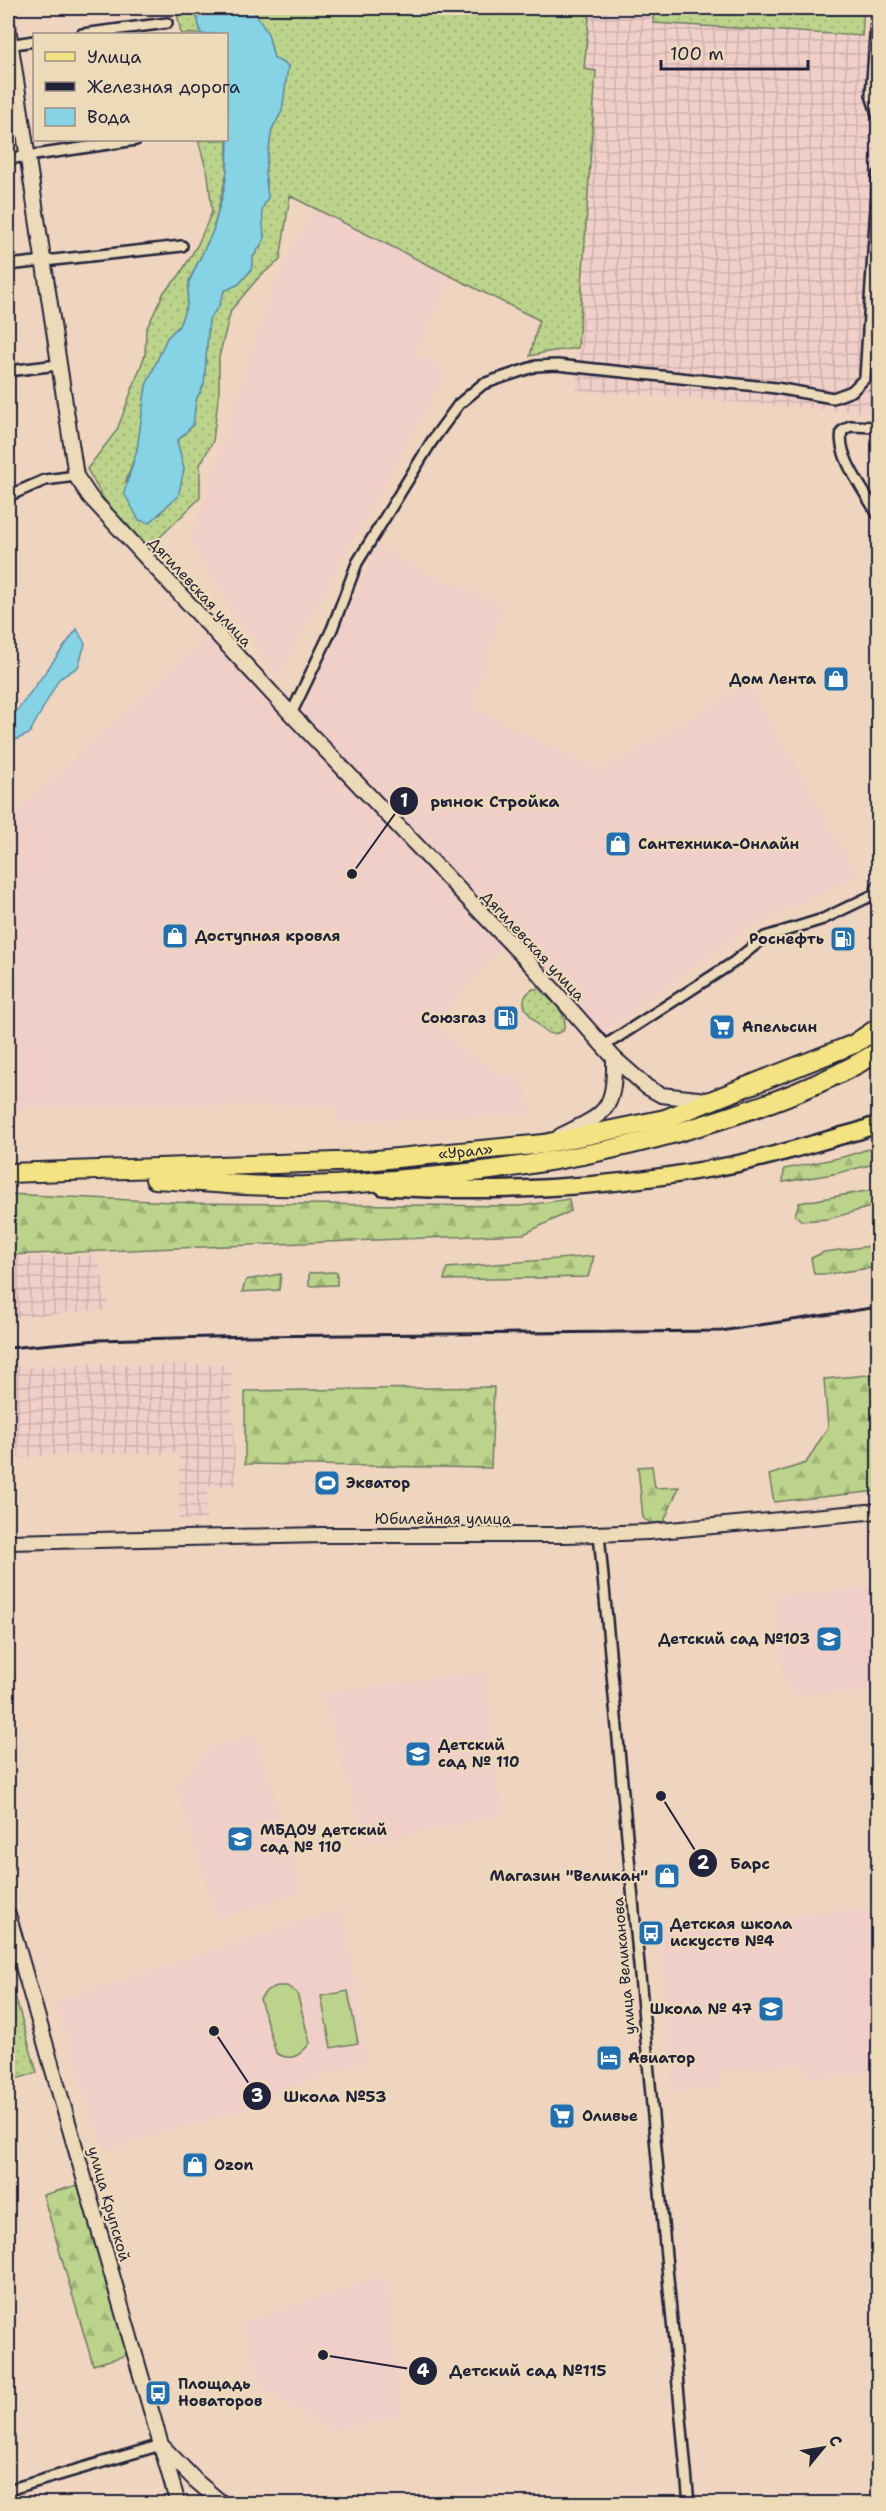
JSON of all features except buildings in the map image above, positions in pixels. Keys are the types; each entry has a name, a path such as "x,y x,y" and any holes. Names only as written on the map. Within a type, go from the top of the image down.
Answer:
{"highway":[{"name":"«Урал»","path":"8,1173 366,1161 544,1144 665,1119 854,1044 879,1028"},
{"name":"«Урал»","path":"31,1172 277,1186 341,1185 536,1165 645,1142 768,1105 847,1071 879,1052"}],"main road":[{"path":"341,1185 462,1191 569,1188 711,1169 860,1131 879,1124"}],"street":[{"path":"877,8 871,95 879,117"},
{"path":"88,33 167,22"},
{"name":"Дягилевская улица","path":"8,27 76,476 90,497 291,714 534,969 614,1058 646,1087 661,1095 712,1101"},
{"path":"9,45 33,41"},
{"path":"8,159 129,141"},
{"path":"291,714 332,629 357,562 432,441 459,404 483,384 536,366 556,365 776,388 833,398 852,391 866,378 879,175"},
{"path":"8,265 42,259 182,246"},
{"path":"8,371 58,365"},
{"path":"879,427 850,426 842,431 840,440 845,457 879,515"},
{"path":"8,496 45,480 76,476"},
{"path":"604,1046 734,962 765,937 823,919 877,897 879,885"},
{"path":"544,1144 598,1117 608,1106 613,1091 614,1058"},
{"name":"Юбилейная улица","path":"8,1542 215,1537 599,1534 695,1528 879,1511"},
{"name":"улица Великанова","path":"599,1534 689,2504"},
{"name":"улица Крупской","path":"8,1914 177,2499"},
{"path":"8,2490 161,2445 196,2481 223,2504"},
{"path":"177,2499 178,2481 190,2478 196,2481"}],"shaded area":[{"path":"590,8 654,10 654,23 878,38 878,321 873,413 576,390 596,71 584,69"},
{"path":"314,208 451,276 415,354 447,370 278,677 191,543 273,286"},
{"path":"377,547 426,572 503,606 472,707 601,771 749,684 858,876 748,928 591,1041 535,981 501,949 434,1022 465,1053 504,1077 513,1075 522,1081 531,1114 336,1122 337,1105 86,1106 8,1109 8,820 211,634 295,724"},
{"path":"97,1255 109,1309 8,1318 8,1258"},
{"path":"82,1364 231,1365 236,1486 207,1487 206,1519 179,1521 179,1453 47,1455 8,1459 8,1367"},
{"name":"Детский сад №103","path":"878,1587 878,1691 795,1695 785,1681 774,1597"},
{"name":"Детский сад № 110","path":"486,1672 501,1815 366,1844 323,1693"},
{"name":"МБДОУ детский сад № 110","path":"255,1734 303,1892 218,1919 177,1786 211,1747"},
{"name":"Школа № 47","path":"872,1908 878,2071 812,2079 803,2064 719,2071 720,2087 674,2092 659,1928"},
{"path":"344,1910 366,2060 291,2087 254,2107 104,2150 56,2002 329,1912"},
{"path":"386,2275 401,2416 329,2430 261,2387 243,2323"}],"green space":[{"path":"176,8 195,8 201,33 181,33"},
{"path":"252,8 590,8 584,69 596,71 578,348 530,356 539,320 290,196 280,260 259,277 231,310 219,357 219,391 213,441 200,465 200,498 152,545 134,540 104,499 87,469 117,430 145,355 146,330 164,292 179,276 198,244 212,212 208,175 198,141 227,141 227,172 213,231 189,281 187,305 179,326 167,338 146,386 137,450 126,481 133,508 139,520 161,514 184,469 177,441 193,425 196,400 204,384 209,319 219,306 224,291 239,284 251,270 253,257 264,240 262,209 268,197 265,172 272,129 282,111 288,66 274,58 268,34"},
{"path":"625,8 864,8 862,36 653,23 654,10"},
{"path":"533,989 539,989 562,1013 565,1025 563,1031 554,1034 547,1032 528,1012 524,1001"},
{"path":"878,1146 878,1163 834,1174 783,1182 784,1169 843,1157"},
{"path":"878,1189 878,1205 828,1219 802,1221 795,1215 799,1203"},
{"path":"8,1194 194,1203 520,1206 569,1199 571,1211 524,1234 8,1255"},
{"path":"878,1245 878,1267 814,1274 811,1258 824,1252"},
{"path":"594,1256 588,1277 444,1280 447,1268"},
{"path":"337,1272 337,1285 309,1286 309,1273"},
{"path":"281,1274 279,1290 242,1292 246,1280"},
{"path":"878,1374 878,1491 774,1502 769,1475 806,1463 828,1427 824,1379"},
{"path":"494,1387 491,1468 245,1464 245,1391"},
{"path":"652,1466 655,1488 679,1487 664,1521 652,1524 643,1518 638,1467"},
{"path":"8,1971 37,2073 8,2081"},
{"path":"277,1986 287,1986 297,1993 310,2043 299,2054 291,2057 276,2053 260,1999 267,1990"},
{"path":"348,1991 358,2043 331,2048 321,1996"},
{"path":"78,2185 127,2355 93,2365 43,2195"}],"water":[{"path":"195,8 252,8 268,34 274,58 288,66 282,111 272,129 265,172 268,197 262,209 264,240 253,257 251,270 239,284 224,291 219,306 209,319 204,384 196,400 193,425 177,441 184,469 178,497 149,523 139,520 124,493 137,450 146,386 167,338 179,326 187,305 189,282 213,231 227,172 228,33 201,33"},
{"path":"77,629 85,644 78,667 59,679 29,734 8,743 8,723"}],"railway":[{"path":"8,1348 98,1340 250,1336 721,1331 878,1307"}],"place":[{"name":"Дом Лента","path":"836,679"},
{"name":"Сантехника-Онлайн","path":"618,844"},
{"name":"рынок Стройка","path":"352,874"},
{"name":"Доступная кровля","path":"175,936"},
{"name":"Роснефть","path":"843,939"},
{"name":"Союзгаз","path":"506,1018"},
{"name":"Апельсин","path":"722,1027"},
{"name":"Экватор","path":"327,1483"},
{"name":"Детский сад №103","path":"829,1639"},
{"name":"Детский сад № 110","path":"418,1754"},
{"name":"Барс","path":"661,1796"},
{"name":"МБДОУ детский сад № 110","path":"240,1839"},
{"name":"Магазин \"Великан\"","path":"667,1876"},
{"name":"Детская школа искусств №4","path":"651,1933"},
{"name":"Школа № 47","path":"771,2009"},
{"name":"Школа №53","path":"214,2031"},
{"name":"Авиатор","path":"609,2058"},
{"name":"Оливье","path":"562,2116"},
{"name":"Ozon","path":"195,2165"},
{"name":"Детский сад №115","path":"323,2355"},
{"name":"Площадь Новаторов","path":"158,2393"}]}
